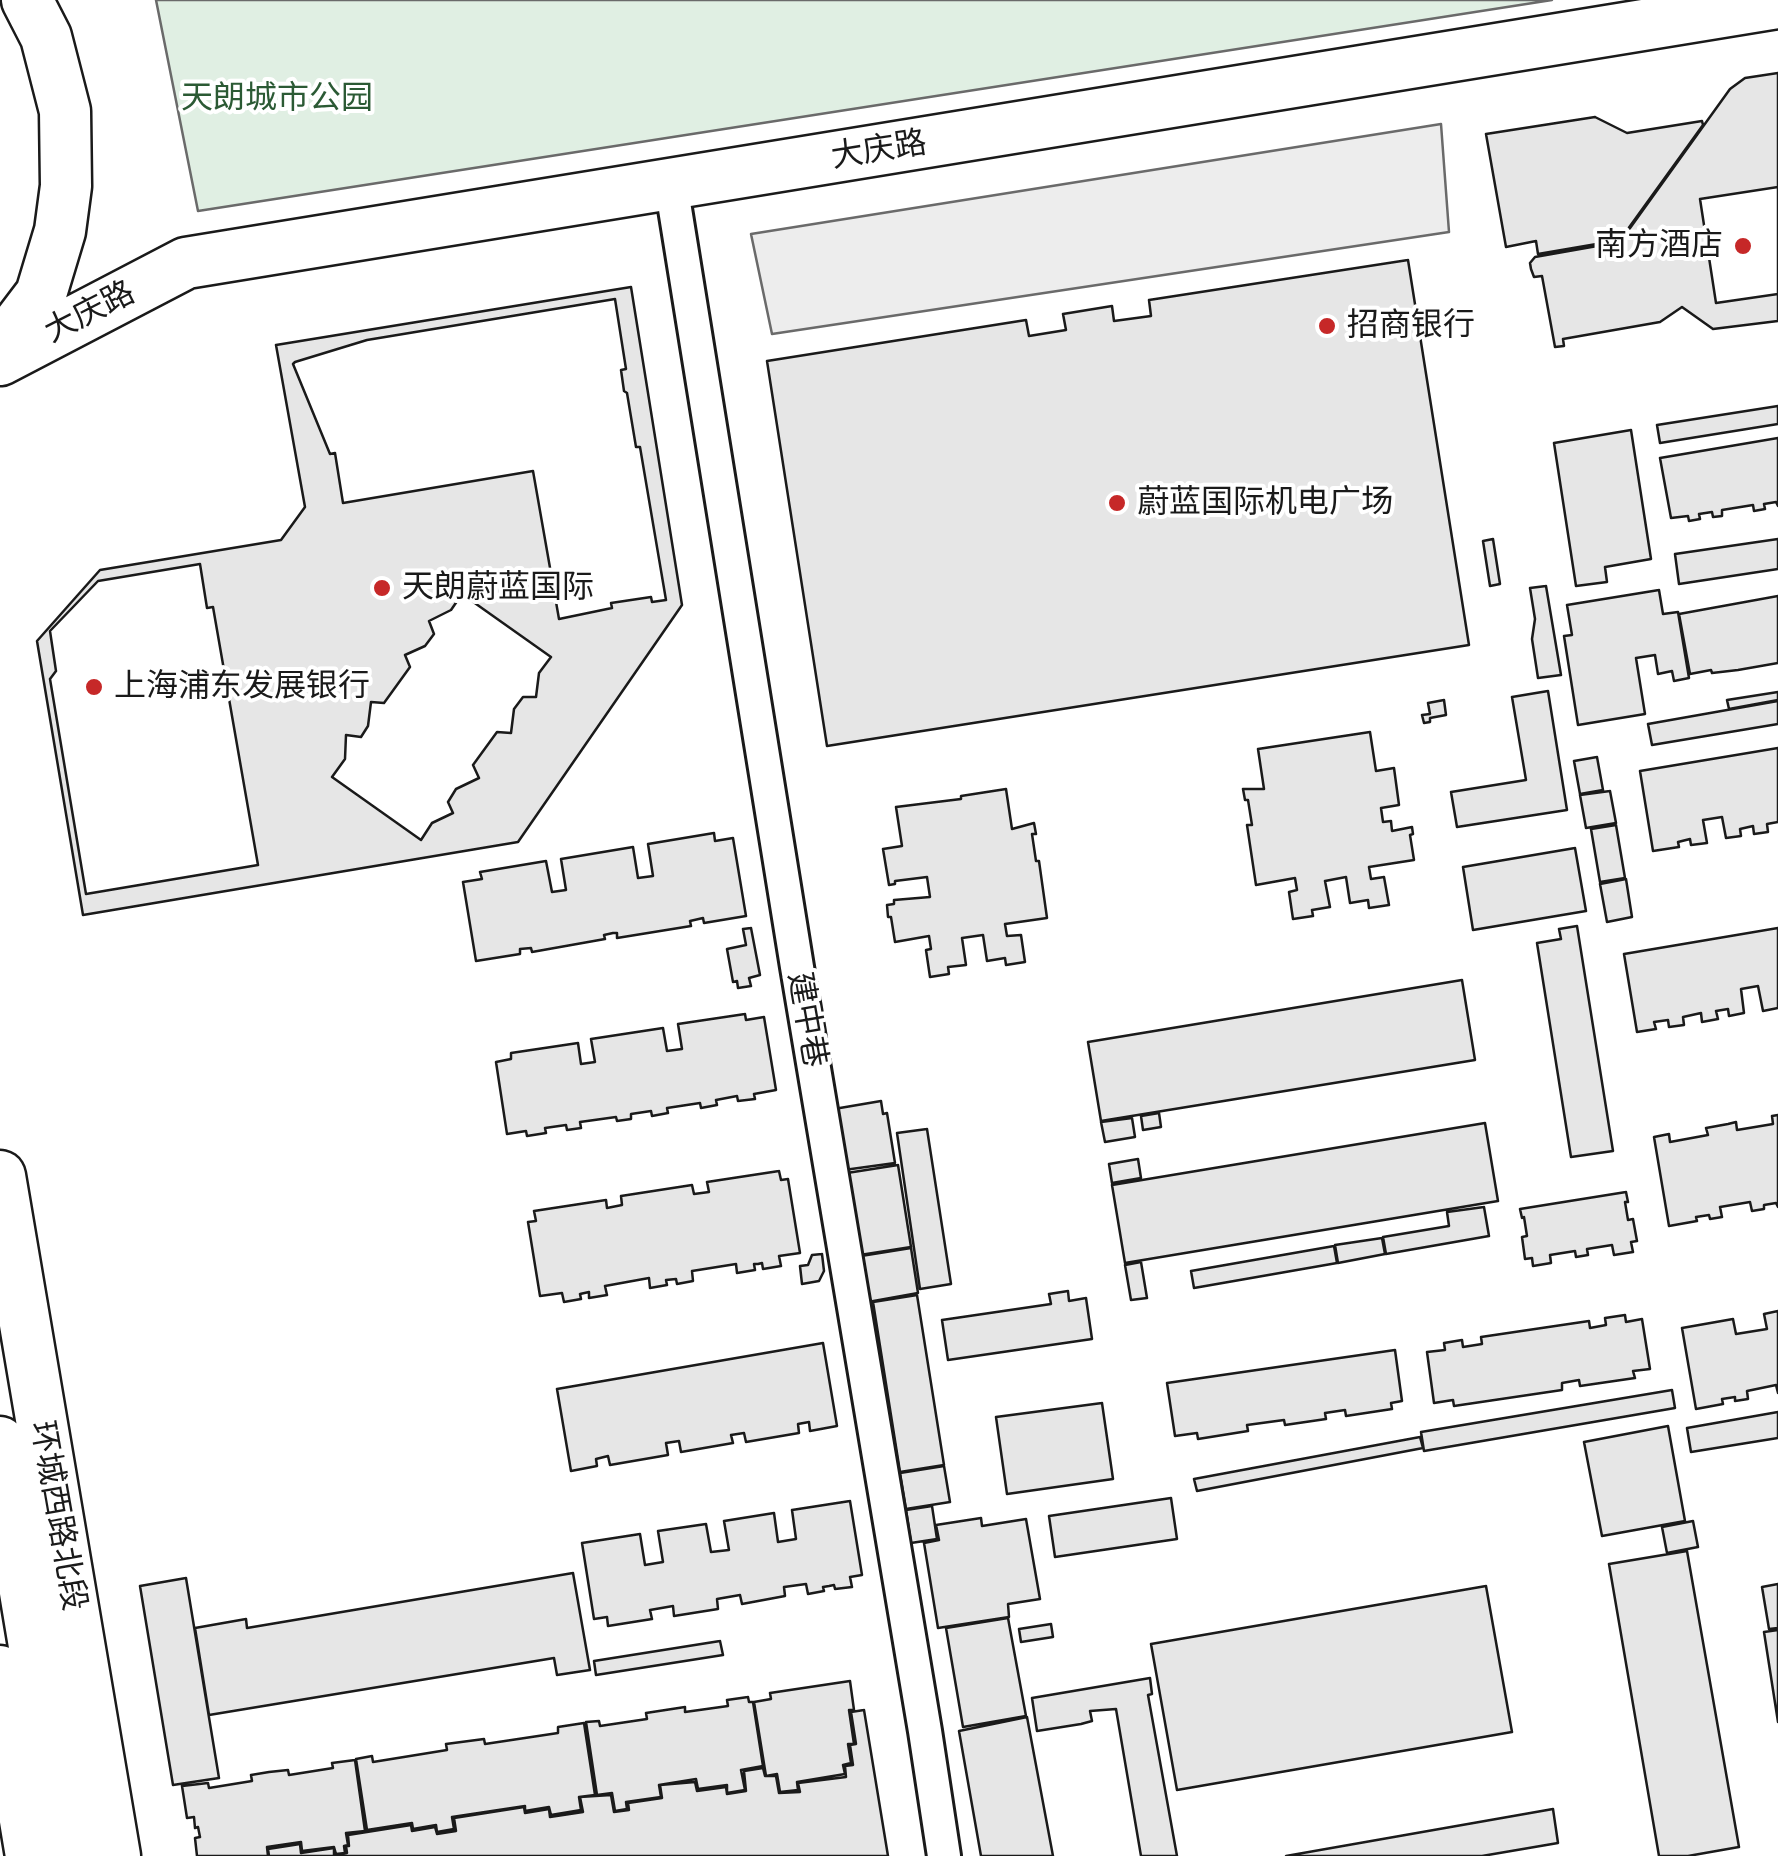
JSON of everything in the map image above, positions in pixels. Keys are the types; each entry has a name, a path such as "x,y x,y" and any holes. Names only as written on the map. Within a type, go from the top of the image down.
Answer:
{"main road":[{"path":"0,348 40,294 60,231 66,186 65,110 46,37 26,0"},
{"name":"大庆路","path":"0,360 186,263 1778,3"},
{"name":"环城西路北段","path":"0,1176 115,1856"},
{"name":"环城西路北段","path":"0,1442 69,1856"},
{"path":"0,1671 31,1856"}],"street":[{"name":"建中巷","path":"671,184 944,1856"}],"green space":[{"name":"天朗城市公园","path":"156,0 1552,0 198,211"}],"shaded area":[{"path":"1441,124 1449,232 772,334 751,234"}],"building":[{"path":"1778,73 1778,321 1713,329 1682,307 1660,322 1563,339 1564,346 1555,347 1542,276 1534,277 1530,263 1535,257 1620,242 1730,89 1745,78"},
{"path":"1595,117 1627,133 1702,121 1703,125 1620,240 1538,254 1536,241 1506,247 1486,134"},
{"name":"南方酒店","path":"1778,187 1778,294 1716,303 1700,199"},
{"name":"蔚蓝国际机电广场","path":"1408,260 1469,645 827,746 767,361 1026,320 1029,336 1066,330 1063,314 1112,306 1114,321 1151,316 1149,300"},
{"name":"天朗蔚蓝国际","path":"631,287 682,605 518,842 83,915 37,641 100,570 281,540 305,507 276,345"},
{"path":"615,299 626,369 621,370 624,391 636,447 640,447 666,600 652,602 651,597 611,603 612,608 559,619 533,471 343,503 335,453 330,454 295,362 367,340"},
{"path":"1778,406 1778,424 1660,443 1657,425"},
{"path":"1631,430 1651,559 1605,567 1607,582 1576,586 1554,443"},
{"path":"1778,438 1778,506 1776,502 1754,511 1753,505 1722,510 1722,516 1713,517 1712,512 1689,521 1688,516 1671,518 1660,458"},
{"path":"1493,539 1500,584 1490,586 1483,541"},
{"path":"1778,539 1778,569 1679,584 1675,554"},
{"path":"200,564 207,608 213,607 258,865 86,894 50,679 56,671 50,631 98,581"},
{"path":"1546,586 1561,675 1538,678 1530,588"},
{"path":"1659,590 1663,614 1678,612 1689,678 1674,681 1672,671 1658,674 1655,655 1636,658 1645,714 1578,725 1564,636 1572,635 1567,605"},
{"path":"462,594 551,657 539,673 536,697 523,697 514,709 511,733 497,732 473,765 479,778 456,789 448,802 453,813 432,823 421,840 332,777 345,759 346,735 361,737 368,726 371,702 384,703 410,667 405,655 425,646 434,634 429,621 451,610"},
{"path":"1778,596 1778,663 1690,674 1679,614"},
{"path":"1548,691 1567,810 1457,827 1451,792 1526,780 1512,697"},
{"path":"1778,692 1778,700 1729,709 1727,700"},
{"path":"1444,700 1446,715 1424,723 1422,715 1430,714 1428,703"},
{"path":"1778,701 1778,724 1652,745 1648,724"},
{"path":"1370,732 1376,771 1394,768 1399,805 1381,808 1383,822 1391,821 1392,831 1412,827 1414,860 1369,867 1371,879 1384,877 1389,905 1369,908 1368,900 1350,903 1346,877 1325,881 1330,907 1312,910 1313,916 1293,919 1289,892 1297,890 1295,878 1256,885 1247,825 1252,825 1243,789 1264,789 1258,749"},
{"path":"1778,748 1778,822 1767,824 1768,832 1754,834 1753,826 1740,829 1741,836 1726,838 1722,817 1703,820 1707,843 1691,845 1690,839 1678,842 1679,847 1653,851 1640,771"},
{"path":"1597,757 1603,790 1580,794 1574,761"},
{"path":"1006,789 1012,829 1034,823 1036,834 1032,834 1047,918 1005,924 1007,936 1021,935 1025,962 1006,965 1005,958 987,961 983,935 962,938 966,965 948,967 949,974 930,977 926,950 931,949 929,936 895,942 888,917 887,905 894,904 894,900 930,897 927,877 889,885 883,849 902,846 896,807"},
{"path":"1610,791 1616,823 1586,828 1580,795"},
{"path":"1616,825 1625,878 1600,882 1591,829"},
{"path":"714,833 715,841 733,838 746,916 704,923 703,918 690,921 691,926 617,938 617,933 613,933 604,935 605,939 532,952 531,948 520,949 520,954 476,961 463,882 482,879 480,872 546,861 552,892 566,890 561,859 633,847 638,878 653,876 648,844"},
{"path":"1575,848 1586,911 1473,930 1463,867"},
{"path":"1626,879 1632,917 1607,922 1600,884"},
{"path":"1577,926 1613,1151 1571,1157 1537,943 1561,939 1559,929"},
{"path":"751,928 760,975 749,978 751,986 738,988 737,981 733,982 727,949 746,945 743,929"},
{"path":"1778,928 1778,1008 1763,1011 1758,986 1741,989 1744,1013 1729,1016 1728,1009 1716,1011 1718,1019 1702,1022 1701,1013 1683,1017 1684,1025 1669,1027 1668,1020 1654,1022 1656,1029 1637,1032 1624,954"},
{"path":"1462,980 1475,1060 1101,1121 1088,1042"},
{"path":"745,1014 746,1020 764,1017 776,1090 754,1094 755,1099 738,1101 737,1096 716,1100 717,1105 701,1108 700,1103 667,1108 668,1113 652,1116 651,1111 631,1114 631,1119 580,1122 581,1128 567,1130 566,1125 527,1136 526,1131 507,1134 496,1062 511,1059 511,1053 578,1043 581,1064 595,1062 591,1039 663,1028 667,1051 682,1049 678,1024"},
{"path":"881,1101 883,1114 887,1113 895,1163 844,1170 834,1109"},
{"path":"1159,1113 1161,1127 1143,1130 1141,1116"},
{"path":"1778,1115 1778,1207 1776,1203 1752,1211 1750,1202 1720,1207 1722,1217 1696,1217 1697,1221 1669,1226 1654,1137 1669,1134 1670,1142 1708,1135 1706,1128 1736,1122 1737,1130 1773,1124 1772,1116"},
{"path":"1132,1118 1135,1137 1105,1142 1101,1122"},
{"path":"1485,1123 1498,1201 1125,1263 1112,1185"},
{"path":"927,1129 951,1284 920,1289 897,1133"},
{"path":"1138,1159 1141,1178 1112,1183 1109,1164"},
{"path":"898,1165 911,1247 860,1255 847,1173"},
{"path":"779,1171 781,1180 788,1179 800,1253 779,1256 781,1266 763,1269 762,1263 754,1264 755,1270 737,1273 736,1264 692,1271 693,1281 677,1284 676,1279 666,1280 667,1285 650,1288 649,1278 605,1286 607,1295 589,1298 589,1292 580,1294 581,1299 564,1302 562,1293 540,1296 528,1222 536,1221 534,1211 606,1200 607,1208 622,1205 621,1196 692,1185 694,1194 709,1192 707,1182"},
{"path":"1626,1192 1628,1220 1633,1219 1637,1241 1631,1242 1633,1252 1614,1255 1612,1245 1587,1249 1588,1255 1576,1257 1575,1251 1550,1255 1551,1263 1533,1266 1532,1258 1525,1259 1522,1237 1527,1236 1520,1209"},
{"path":"1484,1207 1489,1236 1386,1254 1383,1237 1449,1226 1447,1212"},
{"path":"1382,1238 1385,1254 1338,1263 1335,1245"},
{"path":"1334,1246 1337,1263 1194,1288 1191,1271"},
{"path":"911,1248 918,1293 868,1302 861,1256"},
{"path":"822,1254 824,1271 819,1281 802,1284 800,1266 808,1265 812,1255"},
{"path":"1141,1262 1147,1298 1131,1300 1125,1265"},
{"path":"1068,1291 1069,1301 1086,1298 1092,1339 948,1360 942,1320 1051,1304 1049,1294"},
{"path":"917,1295 944,1465 900,1472 873,1302"},
{"path":"1778,1311 1778,1393 1776,1385 1747,1391 1748,1399 1722,1399 1723,1404 1696,1409 1682,1328 1733,1319 1736,1334 1767,1329 1764,1314"},
{"path":"1625,1315 1626,1322 1642,1319 1650,1369 1633,1371 1635,1378 1580,1386 1579,1380 1562,1383 1562,1390 1454,1406 1453,1400 1434,1403 1427,1352 1445,1350 1444,1343 1462,1340 1463,1347 1482,1344 1481,1337 1589,1321 1590,1328 1606,1325 1605,1318"},
{"path":"823,1343 837,1426 810,1431 809,1422 798,1424 799,1433 746,1442 744,1433 731,1435 733,1443 681,1452 679,1441 666,1443 668,1455 610,1465 608,1456 596,1459 597,1466 571,1471 557,1389"},
{"path":"1395,1350 1402,1401 1391,1403 1392,1409 1346,1416 1345,1410 1325,1413 1326,1419 1285,1425 1284,1420 1247,1425 1248,1431 1198,1439 1197,1433 1175,1436 1167,1383"},
{"path":"1672,1390 1675,1408 1424,1451 1421,1432"},
{"path":"1102,1403 1113,1479 1007,1494 996,1417"},
{"path":"1778,1412 1778,1438 1691,1452 1687,1428"},
{"path":"1668,1426 1685,1521 1602,1536 1584,1442"},
{"path":"1420,1437 1423,1448 1197,1491 1194,1479"},
{"path":"944,1466 950,1502 906,1509 900,1473"},
{"path":"1171,1498 1177,1539 1055,1557 1049,1516"},
{"path":"850,1501 862,1575 850,1577 852,1587 835,1589 834,1585 808,1594 806,1584 784,1587 785,1596 742,1604 740,1595 717,1599 718,1609 674,1616 673,1606 650,1610 652,1619 608,1626 607,1617 594,1619 582,1543 640,1534 645,1565 663,1562 658,1531 706,1524 711,1552 729,1550 724,1521 774,1513 778,1542 796,1539 792,1510"},
{"path":"932,1506 937,1539 911,1543 906,1510"},
{"path":"981,1518 982,1526 1026,1519 1040,1599 1008,1604 1009,1617 938,1628 924,1543 939,1540 936,1525"},
{"path":"1693,1521 1698,1547 1667,1553 1662,1527"},
{"path":"1687,1551 1739,1847 1688,1856 1659,1856 1609,1564"},
{"path":"573,1573 590,1670 557,1675 554,1658 209,1715 195,1628 246,1619 247,1628"},
{"path":"186,1578 219,1778 173,1785 140,1586"},
{"path":"1778,1584 1778,1628 1769,1629 1762,1587"},
{"path":"1486,1586 1512,1732 1177,1790 1151,1644"},
{"path":"1008,1618 1026,1716 963,1727 946,1628"},
{"path":"1051,1624 1053,1637 1021,1642 1019,1629"},
{"path":"1778,1630 1778,1722 1764,1632"},
{"path":"720,1641 723,1655 596,1675 594,1661"},
{"path":"1150,1678 1152,1694 1148,1695 1177,1856 1141,1856 1116,1709 1090,1711 1092,1721 1037,1731 1032,1698"},
{"path":"850,1681 854,1744 848,1744 851,1763 843,1765 845,1774 797,1782 798,1790 780,1792 777,1774 766,1776 754,1702 771,1699 770,1693"},
{"path":"748,1697 753,1702 763,1766 741,1770 745,1790 727,1793 727,1785 698,1789 696,1779 659,1785 661,1797 626,1802 627,1809 615,1811 612,1793 597,1795 586,1722 599,1721 600,1726 647,1719 646,1713 728,1706 727,1700"},
{"path":"864,1710 888,1856 269,1856 268,1849 300,1844 301,1853 334,1848 334,1855 347,1853 348,1835 411,1825 412,1831 435,1827 437,1834 456,1831 454,1818 524,1807 525,1813 549,1809 550,1817 583,1812 580,1797 611,1795 614,1812 629,1810 628,1803 662,1798 660,1785 695,1782 697,1791 726,1787 727,1794 746,1791 744,1771 763,1768 765,1776 776,1776 779,1793 800,1792 798,1783 846,1777 845,1766 853,1765 850,1745 856,1744 851,1712"},
{"path":"1027,1717 1053,1856 981,1856 959,1731"},
{"path":"584,1723 595,1795 579,1797 581,1810 551,1815 549,1807 525,1811 525,1806 452,1817 454,1829 437,1832 436,1825 413,1829 412,1823 367,1830 356,1759 372,1756 373,1762 447,1750 446,1744 484,1739 485,1744 558,1733 558,1727"},
{"path":"355,1760 365,1831 346,1833 345,1853 336,1854 334,1847 302,1851 301,1842 267,1847 268,1856 197,1856 198,1827 195,1828 194,1817 187,1818 182,1786 208,1783 209,1788 252,1781 251,1775 288,1770 289,1775"},
{"path":"1553,1809 1558,1843 1482,1856 1286,1856"}],"place":[{"name":"南方酒店","path":"1743,246"},
{"name":"招商银行","path":"1327,326"},
{"name":"蔚蓝国际机电广场","path":"1117,503"},
{"name":"天朗蔚蓝国际","path":"382,588"},
{"name":"上海浦东发展银行","path":"94,687"}]}
